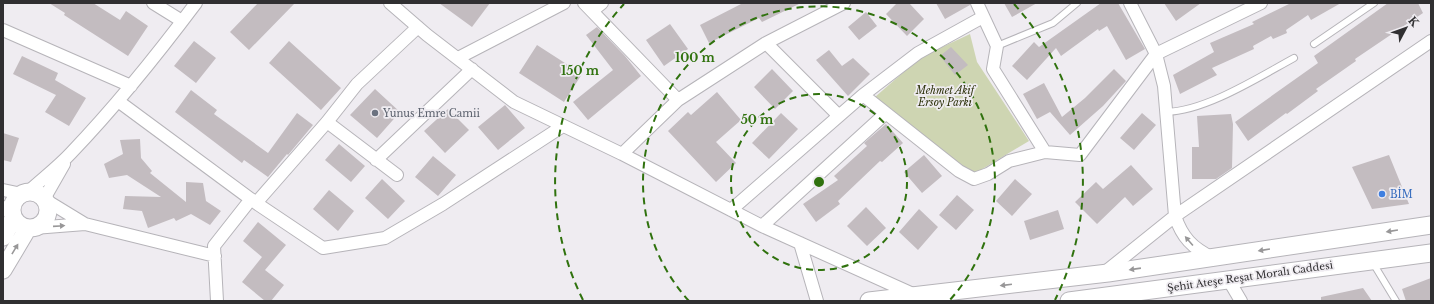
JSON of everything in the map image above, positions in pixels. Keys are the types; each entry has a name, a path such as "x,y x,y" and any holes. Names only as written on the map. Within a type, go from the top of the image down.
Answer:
{"main road":[{"path":"3,237 9,213 13,201 17,197 25,193 39,194 44,199 48,210 47,216 40,226 31,228 22,227 9,213"},
{"path":"869,301 1103,274 1431,225"},
{"path":"3,270 31,228"},
{"name":"Şehit Ateşe Reşat Moralı Caddesi","path":"1069,301 1133,296 1228,279 1431,252"}],"street":[{"path":"153,3 182,21"},
{"path":"3,190 25,193 70,154 118,101 196,3"},
{"path":"390,3 418,27 514,102 622,154 762,226 916,295"},
{"path":"458,58 564,3"},
{"path":"602,3 588,7 678,100"},
{"path":"622,154 678,100 766,43 844,3"},
{"path":"977,3 997,46 993,69 1045,152"},
{"path":"1130,3 1156,54 1164,86 1175,216 1183,234 1190,244 1213,258"},
{"path":"862,95 959,171 974,179 988,174 1009,161 1045,152 1080,155 1156,54 1261,3"},
{"path":"731,210 862,95 918,53 983,17"},
{"path":"217,301 214,246 327,122 357,84 418,27"},
{"path":"3,30 130,86"},
{"path":"1103,274 1175,216 1431,41"},
{"path":"766,43 839,116"},
{"path":"376,160 472,69"},
{"path":"118,101 254,201 323,248 385,238 443,204 563,126"},
{"path":"762,226 885,114"},
{"path":"327,122 397,175"},
{"path":"70,154 44,199 85,224 215,256"},
{"path":"31,228 85,224"},
{"path":"800,243 817,301"},
{"path":"1228,279 1241,301"}],"lane":[{"path":"997,46 1053,23 1077,3"},
{"path":"1314,44 1374,3"},
{"path":"1166,112 1175,112 1197,106 1229,93 1294,58"},
{"path":"1371,260 1396,301"}],"green space":[{"name":"Mehmet Akif Ersoy Parkı","path":"970,34 977,62 1029,141 974,174 875,97 921,57"}],"building":[{"path":"49,3 93,3 120,20 126,11 148,26 128,56 64,15 65,13"},
{"path":"258,3 295,3 249,50 230,32"},
{"path":"439,3 490,3 472,27"},
{"path":"743,3 801,3 762,22 759,18 709,43 700,25"},
{"path":"897,3 909,3 924,19 907,36 886,14"},
{"path":"936,3 970,3 970,5 945,19"},
{"path":"1004,3 1037,3 1012,17"},
{"path":"1101,3 1118,3 1145,49 1126,60 1107,26 1099,31 1098,29 1061,56 1056,48 1027,80 1012,66 1034,42 1039,47"},
{"path":"1164,3 1201,3 1176,21"},
{"path":"1291,3 1341,3 1311,20 1308,15 1286,30 1287,33 1273,39 1271,36 1253,46 1254,49 1212,68 1217,75 1180,94 1173,75 1214,52 1210,43 1254,24 1252,22"},
{"path":"1388,3 1418,3 1423,13 1355,59 1356,61 1316,89 1318,91 1248,141 1235,122 1318,63 1314,56"},
{"path":"866,12 877,26 859,40 848,27"},
{"path":"670,24 688,49 664,66 646,40"},
{"path":"597,27 625,56 641,76 588,120 573,102 613,70 586,35"},
{"path":"194,41 216,58 196,83 174,66"},
{"path":"289,41 341,88 321,110 269,63"},
{"path":"537,45 582,74 564,102 519,73"},
{"path":"951,47 968,65 955,75 940,56"},
{"path":"829,50 842,66 853,58 870,74 848,96 816,60"},
{"path":"22,56 58,73 55,80 86,98 69,126 45,112 56,95 13,74"},
{"path":"772,69 793,91 775,109 754,87"},
{"path":"1114,69 1126,81 1103,106 1070,135 1050,112 1037,119 1023,94 1044,83 1062,117 1085,98"},
{"name":"Yunus Emre Camii","path":"375,89 400,112 377,138 350,115"},
{"path":"191,90 217,110 214,114 268,153 297,113 313,125 268,177 244,160 242,163 175,112"},
{"path":"717,92 741,120 716,142 736,163 716,182 668,131 688,112 691,115"},
{"path":"505,105 525,128 498,150 478,127"},
{"path":"448,109 469,130 445,153 424,131"},
{"path":"781,113 798,129 769,159 752,143"},
{"path":"1142,113 1156,125 1134,150 1120,138"},
{"path":"1231,114 1233,124 1232,168 1216,179 1192,179 1192,147 1199,147 1197,116"},
{"path":"886,124 903,143 882,162 880,161 838,201 840,204 816,222 803,204 838,180 834,176 867,146 864,143"},
{"path":"3,133 19,138 11,162 3,160"},
{"path":"140,139 141,158 152,171 150,173 186,202 186,182 203,183 206,201 221,211 210,225 191,214 176,221 174,218 148,228 142,211 123,209 125,196 161,197 127,175 109,178 104,164 123,154 120,140"},
{"path":"339,144 365,166 351,182 325,160"},
{"path":"924,155 942,176 922,193 904,172"},
{"path":"1389,155 1409,204 1372,209 1352,167"},
{"path":"433,156 456,175 438,196 415,177"},
{"path":"1131,165 1153,189 1133,206 1125,197 1097,224 1075,202 1096,182 1103,189"},
{"path":"382,179 405,201 388,219 365,198"},
{"path":"1015,179 1032,194 1012,216 996,201"},
{"path":"329,190 354,211 338,231 313,209"},
{"path":"957,195 974,210 956,230 939,215"},
{"path":"866,207 886,228 867,246 847,226"},
{"path":"919,209 938,227 918,250 899,232"},
{"path":"1058,210 1064,229 1030,240 1024,221"},
{"path":"258,222 286,245 265,270 284,285 271,301 265,301 242,282 262,257 243,241"},
{"path":"1431,278 1431,301 1406,301 1402,289"},
{"path":"1363,288 1372,301 1321,301 1321,297"}],"place":[{"name":"Yunus Emre Camii","path":"375,113"},
{"name":"BİM","path":"1382,194"}]}
